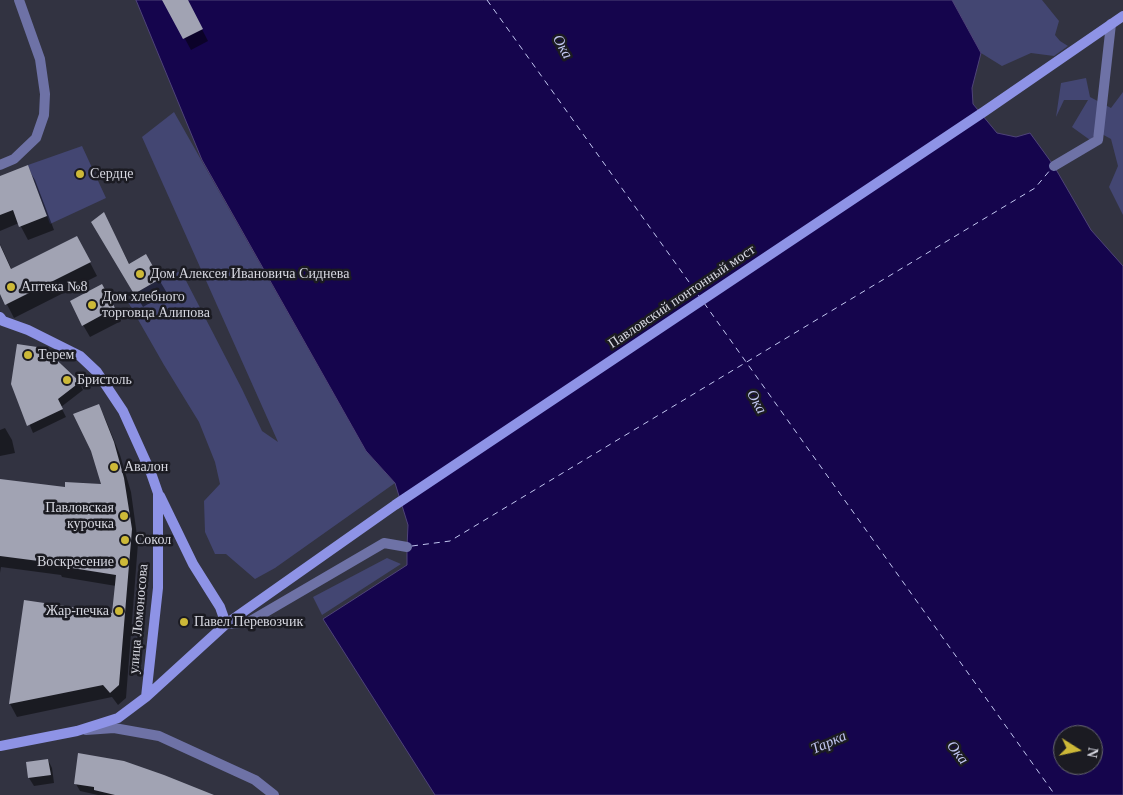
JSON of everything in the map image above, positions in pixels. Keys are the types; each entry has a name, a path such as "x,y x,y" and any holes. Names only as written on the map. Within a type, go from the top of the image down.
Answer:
{"main road":[{"name":"Павловский понтонный мост","path":"0,746 77,731 118,718 146,697 226,624 395,505 985,111 1123,16"},
{"name":"улица Ломоносова","path":"1,320 28,330 80,356 97,372 123,411 145,458 158,493 158,588 146,697"},
{"path":"158,493 193,564 220,607 226,624"}],"street":[{"path":"0,164 14,159 36,138 44,115 45,94 40,59 19,0"},
{"path":"1054,166 1098,140 1112,24"},
{"path":"226,624 247,623 384,543 406,547"},
{"path":"77,731 114,728 159,736 255,780 274,795"}],"shaded area":[{"path":"952,0 1042,0 1059,21 1055,35 1068,46 1054,56 1031,53 1002,66 981,53"},
{"path":"1086,78 1090,97 1111,108 1123,92 1123,215 1109,187 1118,166 1111,139 1098,132 1090,140 1072,127 1088,100 1064,100 1056,117 1061,83"},
{"path":"174,112 366,451 395,483 275,568 255,579 226,554 215,554 205,532 204,501 220,484 215,462 199,422 128,302 134,294 160,279 181,271 262,431 278,442 142,137"},
{"path":"82,146 106,198 50,224 28,165"},
{"path":"387,558 401,564 322,615 313,597"}],"water":[{"path":"136,0 952,0 981,53 972,88 973,104 997,133 1016,137 1030,133 1054,166 1091,230 1123,266 1123,795 435,795 323,619 407,565 408,525 395,483 366,451 202,160"}],"building":[{"path":"162,0 188,0 203,29 183,39"},
{"path":"28,165 47,216 19,227 13,210 0,215 0,176"},
{"path":"104,212 129,264 146,254 160,279 134,294 91,222"},
{"path":"77,236 91,262 5,305 0,294 0,245 11,269"},
{"name":"Дом хлебного торговца Алипова","path":"102,284 115,308 82,326 70,301"},
{"path":"17,344 44,348 80,382 58,399 63,409 27,426 11,384"},
{"path":"99,404 114,442 124,478 132,529 119,685 110,693 103,685 9,704 24,600 112,613 116,575 53,565 54,563 0,556 0,479 65,487 65,482 101,484 91,451 73,414"},
{"path":"78,753 124,761 214,795 115,795 94,790 94,787 74,784"},
{"path":"48,759 51,775 28,778 26,762"}],"ferry route":[{"path":"487,0 699,296"},
{"path":"412,546 450,541 1035,188 1051,169"},
{"path":"704,303 1055,795"}],"place":[{"name":"Сердце","path":"80,174"},
{"name":"Дом Алексея Ивановича Сиднева","path":"140,274"},
{"name":"Аптека №8","path":"11,287"},
{"name":"Дом хлебного торговца Алипова","path":"92,305"},
{"name":"Терем","path":"28,355"},
{"name":"Бристоль","path":"67,380"},
{"name":"Авалон","path":"114,467"},
{"name":"Павловская курочка","path":"124,516"},
{"name":"Сокол","path":"125,540"},
{"name":"Воскресение","path":"124,562"},
{"name":"Жар-печка","path":"119,611"},
{"name":"Павел Перевозчик","path":"184,622"}],"water label":[{"name":"Ока","path":"562,47"},
{"name":"Ока","path":"756,402"},
{"name":"Тарка","path":"829,743"},
{"name":"Ока","path":"957,753"}]}
